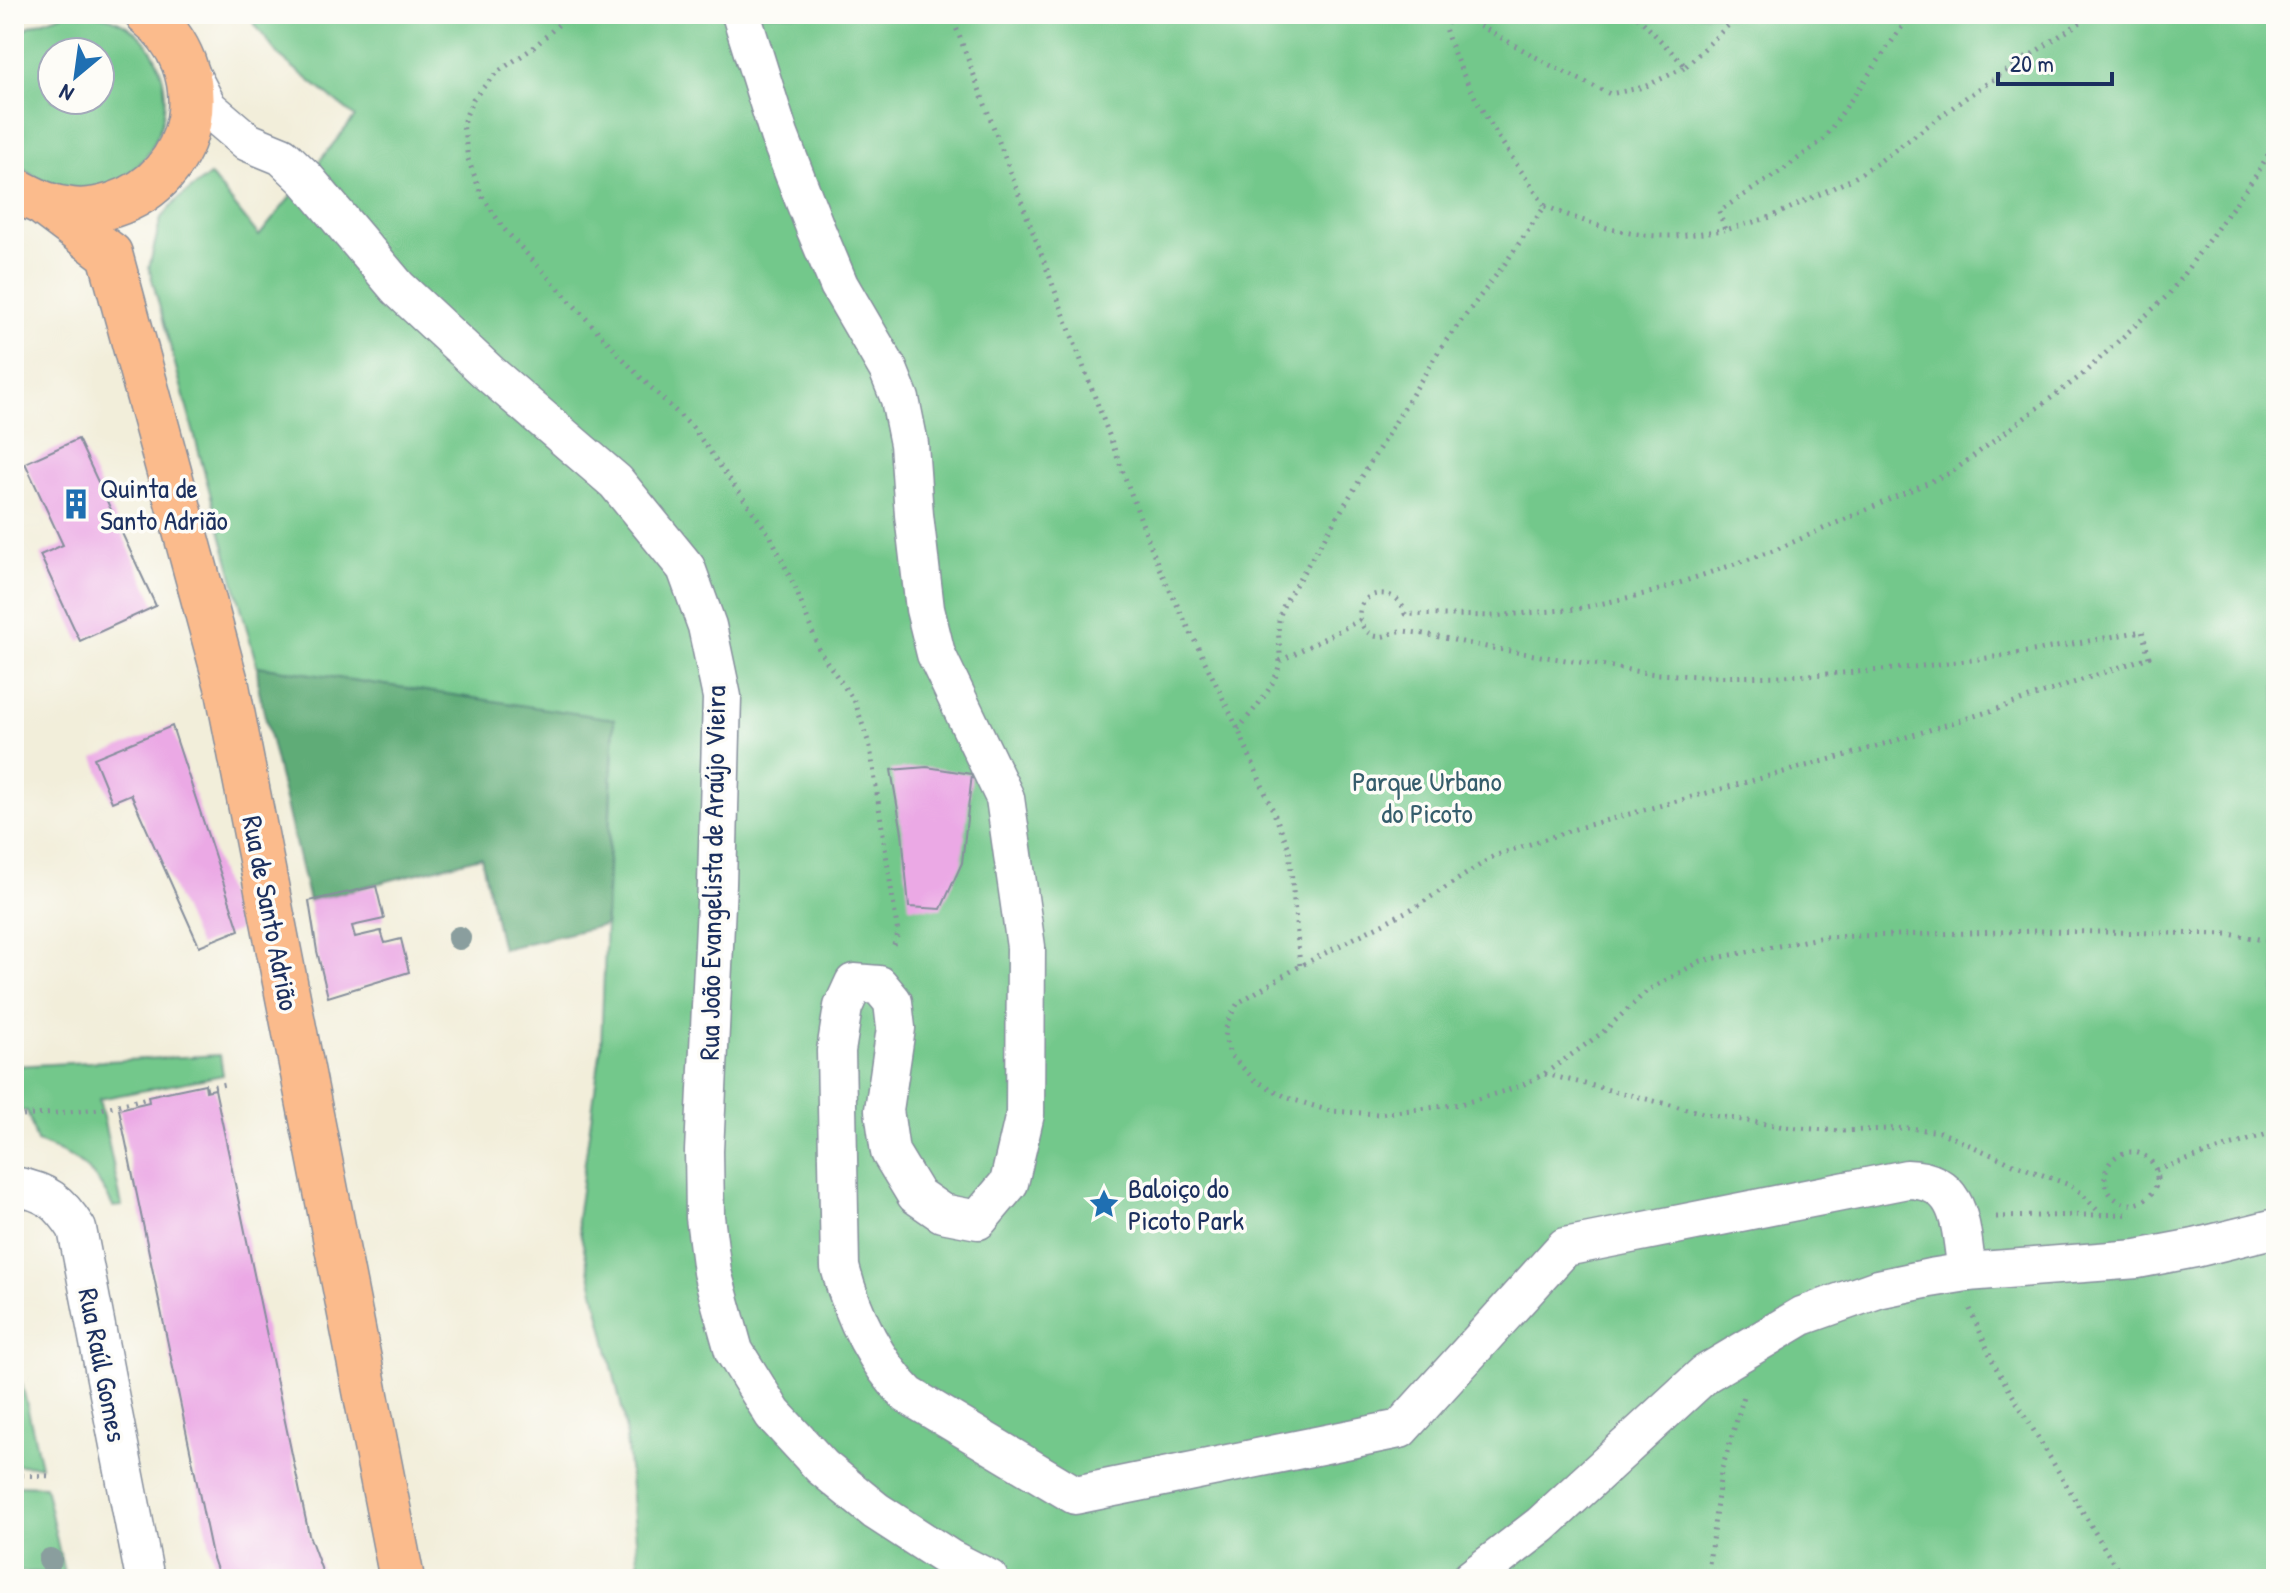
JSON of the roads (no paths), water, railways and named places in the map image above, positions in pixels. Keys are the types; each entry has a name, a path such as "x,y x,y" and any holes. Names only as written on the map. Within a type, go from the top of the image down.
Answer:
{"main road":[{"path":"30,197 74,211 101,209 129,200 160,177 182,144 189,124 191,104 184,63 174,42 154,17"},
{"path":"30,197 110,254 129,200"},
{"name":"Rua de Santo Adrião","path":"110,254 227,686 402,1579"}],"street":[{"path":"741,14 779,135 816,230 839,285 888,369 900,399 909,444 925,609 936,654 1005,798 1026,947 1025,1114 1009,1183 978,1220 942,1213 916,1195 890,1152 884,1110 896,1028 893,1002 879,985 854,983 843,1007 836,1051 840,1267 849,1300 888,1375 908,1395 1075,1495 1400,1429 1565,1247 1907,1179 1924,1179 1949,1193 1959,1218 1966,1285"},
{"name":"Rua João Evangelista de Araújo Vieira","path":"184,63 208,108 248,142 282,156 306,179 398,288 489,373 616,482 686,568 707,626 722,697 717,884 704,1151 705,1217 712,1272 734,1351 773,1414 822,1467 876,1511 950,1559 989,1579"},
{"name":"Rua João Evangelista de Araújo Vieira","path":"182,144 248,142"},
{"name":"Rua Raúl Gomes","path":"14,1186 50,1197 62,1207 77,1229 145,1579"},
{"path":"1471,1579 1541,1525 1705,1374 1802,1316 1878,1289 1966,1285 2137,1259 2276,1228"}],"place":[{"name":"Quinta de Santo Adrião","path":"76,504"},
{"name":"Baloiço do Picoto Park","path":"1104,1204"}],"park label":[{"name":"Parque Urbano do Picoto","path":"1427,797"}]}
